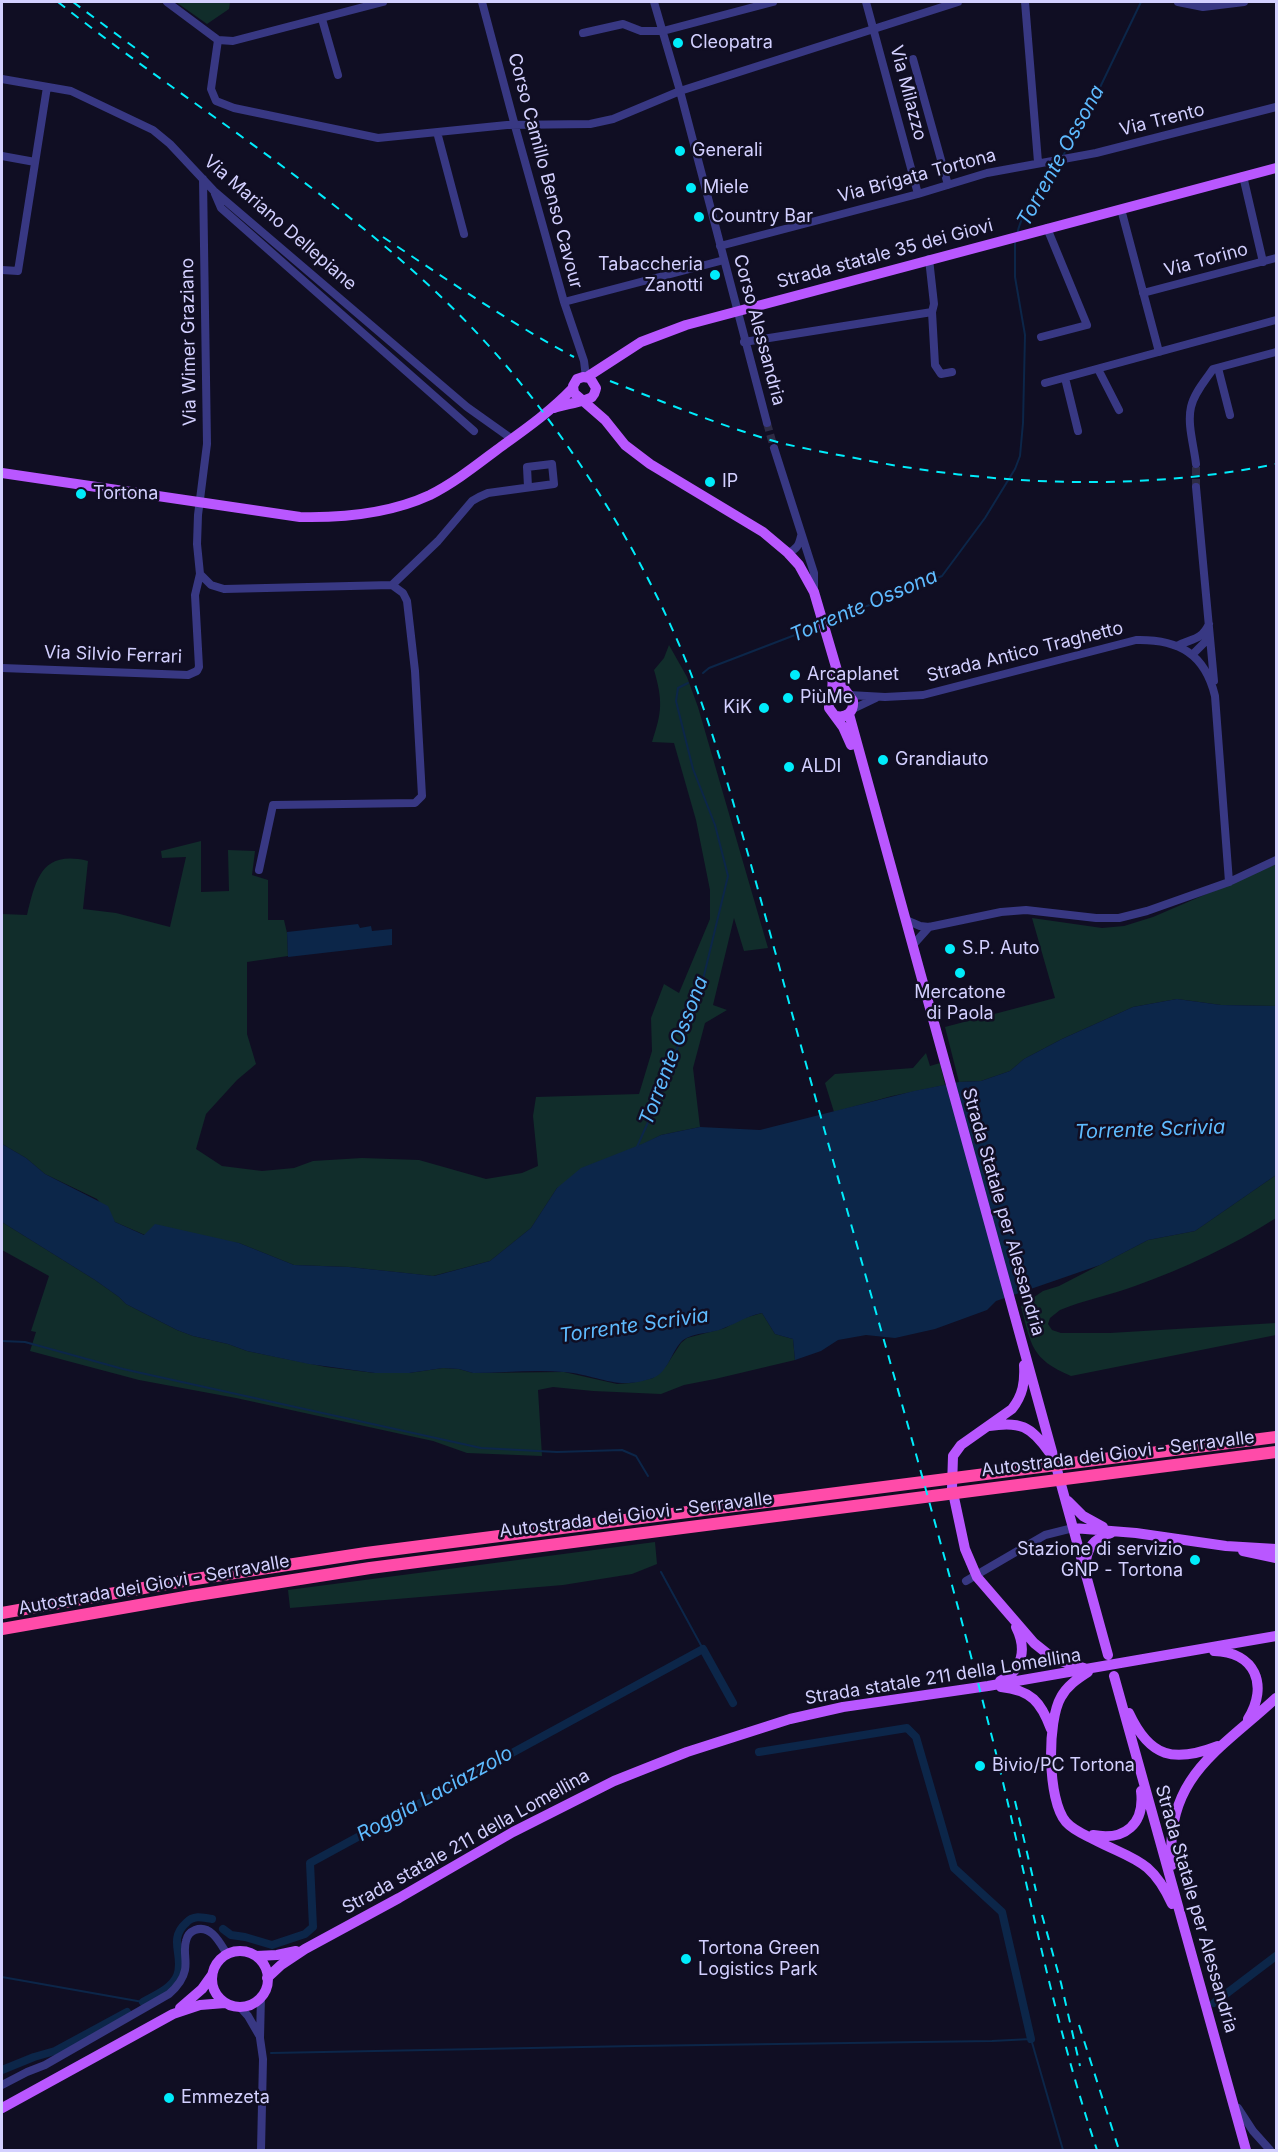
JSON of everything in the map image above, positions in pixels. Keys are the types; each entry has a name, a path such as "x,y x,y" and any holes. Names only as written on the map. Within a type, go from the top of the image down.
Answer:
{"highway":[{"name":"Autostrada dei Giovi - Serravalle","path":"2,1613 279,1565 1097,1458 1276,1437"},
{"name":"Autostrada dei Giovi - Serravalle","path":"2,1629 370,1568 1276,1452"}],"main road":[{"name":"Strada statale 35 dei Giovi","path":"553,409 581,380 641,342 667,331 813,290 1276,168"},
{"name":"Strada statale 35 dei Giovi","path":"595,391 613,361"},
{"path":"2,473 300,517 343,517 390,509 432,494 553,409 589,399 595,391 593,381 581,380 575,395 582,400"},
{"name":"Strada Statale per Alessandria","path":"595,391 605,420"},
{"name":"Strada Statale per Alessandria","path":"582,400 605,420 625,445 650,464 763,532 799,565 814,592 833,663 853,701 851,711 865,778 1108,1655"},
{"name":"Strada Statale per Alessandria","path":"833,663 832,695 828,708 836,716 847,736 865,778"},
{"path":"832,695 837,692 847,693"},
{"path":"836,716 843,717 851,711"},
{"path":"1024,1347 1025,1376 1022,1393 1012,1408 961,1445 953,1456 952,1488 959,1522 970,1564 986,1589 1034,1643 1054,1659 1074,1666 1093,1669"},
{"path":"989,1426 1009,1423 1022,1425 1036,1435 1053,1457"},
{"path":"1064,1495 1077,1512 1089,1521 1114,1532"},
{"path":"1073,1528 1226,1546 1276,1549"},
{"path":"1085,1572 1087,1551 1090,1546 1098,1538 1114,1532"},
{"path":"1226,1546 1276,1558"},
{"path":"988,1686 1012,1674 1021,1660 1020,1635 1011,1617"},
{"name":"Strada statale 211 della Lomellina","path":"267,1978 305,1948 399,1898 513,1832 614,1781 687,1752 790,1719 843,1707 1093,1669 1276,1636"},
{"path":"1186,1651 1227,1651 1236,1654 1252,1667 1256,1677 1258,1698 1244,1726"},
{"path":"1093,1669 1078,1678 1065,1690 1058,1704 1051,1729 1055,1800 1064,1820 1081,1833 1138,1859 1149,1868 1166,1890 1184,1929"},
{"name":"Strada Statale per Alessandria","path":"1114,1676 1246,2151"},
{"path":"988,1686 1012,1689 1027,1694 1041,1706 1051,1729"},
{"path":"1118,1691 1143,1737 1160,1751 1169,1754 1192,1755 1221,1745"},
{"path":"1174,1890 1170,1839 1179,1801 1196,1771 1221,1745 1276,1698"},
{"path":"1081,1833 1111,1837 1126,1831 1136,1821 1142,1804 1135,1751"},
{"name":"Strada statale 211 della Lomellina","path":"226,1954 243,1951 256,1956 277,1955 305,1948"},
{"path":"173,2014 202,1989 218,1961 226,1954"},
{"path":"2,2108 173,2014 193,2007 225,2002 240,2007 248,2005 265,1991 267,1978 262,1962 256,1956"},
{"path":"212,1975 214,1990 225,2002"}],"street":[{"path":"167,2 218,40 233,41 383,2"},
{"name":"Corso Camillo Benso Cavour","path":"482,2 514,126 579,349 581,380"},
{"name":"Corso Alessandria","path":"654,2 680,91 767,423"},
{"path":"583,33 623,24 641,31 663,31 773,2"},
{"name":"Via Milazzo","path":"866,2 918,194"},
{"path":"218,40 211,89 216,101 234,108 378,138 514,126 590,124 612,119 680,91 958,2"},
{"path":"1025,2 1038,162"},
{"path":"1178,2 1203,7 1244,2"},
{"path":"322,19 338,75"},
{"path":"913,59 948,185"},
{"name":"Via Mariano Dellepiane","path":"2,79 71,91 153,130 170,144 214,190 468,407 512,439"},
{"path":"2,270 18,271 47,87"},
{"name":"Via Trento","path":"1053,160 1167,136 1276,107"},
{"path":"437,132 464,234"},
{"path":"2,156 35,162"},
{"name":"Via Brigata Tortona","path":"720,246 918,194 987,173 1053,160"},
{"path":"1243,176 1263,262"},
{"name":"Via Wimer Graziano","path":"200,574 197,544 207,444 203,179"},
{"path":"214,190 222,208 474,430"},
{"path":"1121,209 1159,352"},
{"path":"1041,338 1087,326 1047,228"},
{"name":"Via Torino","path":"1143,293 1276,258"},
{"path":"929,259 934,304 935,365 941,374 952,372"},
{"path":"564,302 724,260"},
{"path":"744,342 933,312"},
{"path":"1045,383 1276,320"},
{"path":"1196,464 1190,418 1191,407 1212,369 1276,352"},
{"path":"1218,368 1230,415"},
{"path":"1098,369 1119,410"},
{"path":"1065,378 1078,431"},
{"path":"774,448 814,573 814,592"},
{"path":"392,585 438,541 472,501 488,493 528,487"},
{"path":"1196,488 1229,882"},
{"path":"788,553 799,545 801,535"},
{"path":"200,574 211,585 224,589 392,585 403,593 407,601 415,671 422,795 416,803 273,805 259,870"},
{"name":"Via Silvio Ferrari","path":"2,668 188,675 197,671 200,652 195,595 200,574"},
{"path":"1177,646 1198,638 1209,624"},
{"path":"1209,624 1207,640 1193,654 1206,669 1215,696"},
{"name":"Strada Antico Traghetto","path":"851,711 870,700 923,695 1136,640 1162,641 1193,654"},
{"name":"Strada Antico Traghetto","path":"847,693 885,697"},
{"path":"906,920 929,927 1001,912 1026,910 1096,918 1119,918 1147,911 1229,882 1276,860"},
{"path":"913,945 929,927"},
{"path":"966,1581 1045,1535 1073,1528"},
{"path":"2,2085 45,2065 169,1994 178,1986 185,1970 185,1945 191,1932 200,1929 209,1931 216,1936 226,1954"},
{"path":"261,1996 260,2038 263,2059 261,2151"},
{"path":"240,2007 252,2022 260,2038"},
{"path":"1231,2094 1241,2115 1270,2151"}],"green space":[{"path":"176,2 230,2 229,9 207,24"},
{"path":"669,645 687,677 698,707 768,948 744,951 734,918 713,1005 727,1010 705,1023 693,1068 700,1127 661,1135 557,1188 531,1228 490,1261 433,1276 349,1267 294,1265 239,1243 145,1235 115,1222 97,1199 45,1174 26,1158 2,1144 2,914 27,915 34,889 44,870 51,863 73,859 88,861 83,909 116,913 170,927 186,857 162,858 161,851 201,841 201,892 229,891 228,850 255,851 252,875 268,880 268,920 284,920 287,933 288,956 247,962 247,1034 256,1064 237,1080 206,1114 196,1149 222,1166 262,1171 294,1168 313,1161 362,1158 419,1160 486,1179 522,1173 538,1166 533,1116 536,1097 639,1094 652,1051 651,1018 664,984 679,993 710,919 710,890 696,820 674,743 652,742 660,706 654,670 664,658"},
{"path":"1276,864 1276,1006 1221,1005 1177,999 1133,1007 1062,1039 1024,1059 1010,1071 981,1081 959,1082 945,1027 1055,998 1032,918 1102,928 1124,926 1153,917"},
{"path":"926,1053 930,1066 940,1063 945,1085 892,1096 834,1112 825,1083 835,1074 913,1068"},
{"path":"1276,1175 1276,1218 1208,1256 1172,1272 1060,1310 1050,1318 1048,1324 1052,1330 1061,1333 1110,1333 1276,1323 1276,1335 1071,1376 1040,1357 1027,1331 1021,1306 1043,1291 1059,1286 1148,1240 1195,1231"},
{"path":"2,1222 95,1280 126,1304 177,1330 247,1351 326,1367 375,1373 409,1373 443,1368 473,1373 564,1372 617,1384 631,1383 653,1378 666,1366 681,1343 687,1338 725,1328 741,1319 762,1313 775,1334 793,1339 795,1360 684,1385 661,1394 553,1387 538,1390 542,1456 467,1453 433,1441 236,1398 139,1380 30,1351 36,1332 31,1331 49,1276 2,1250"},
{"path":"655,1542 657,1564 632,1574 563,1585 290,1608 288,1590"}],"water":[{"path":"358,924 360,928 371,926 372,931 392,929 392,945 288,957 287,932"},
{"name":"Torrente Scrivia","path":"1177,999 1221,1005 1276,1006 1276,1175 1195,1231 1148,1240 1100,1265 996,1301 987,1310 935,1329 895,1338 866,1335 838,1340 821,1351 795,1360 793,1339 775,1334 762,1313 719,1330 685,1339 658,1375 640,1382 618,1383 553,1371 473,1373 443,1368 409,1373 375,1373 309,1364 247,1351 177,1330 126,1304 95,1280 2,1222 2,1144 26,1158 45,1174 108,1206 115,1222 144,1235 155,1224 239,1243 294,1265 349,1267 434,1276 490,1261 531,1228 557,1188 581,1168 661,1135 700,1127 760,1130 914,1091 959,1082 981,1081 1010,1071 1024,1059 1062,1039 1133,1007"}],"waterway":[{"name":"Torrente Ossona","path":"1062,157 1080,129 1141,2"},
{"name":"Torrente Ossona","path":"1017,234 1029,205 1057,164"},
{"name":"Torrente Ossona","path":"827,622 942,576 985,518 1015,469 1020,456 1023,423 1025,335 1015,277 1015,242"},
{"name":"Torrente Ossona","path":"703,673 709,668 821,625"},
{"name":"Torrente Ossona","path":"637,1147 665,1084 699,996 728,876 715,825 693,769 676,701 678,688 688,683"},
{"path":"2,1341 25,1342 123,1369 481,1448 557,1452 622,1450 636,1456 648,1476"},
{"path":"661,1572 703,1649"},
{"name":"Roggia Laciazzolo","path":"223,1929 231,1935 272,1945 305,1934 313,1927 310,1863 703,1649 733,1703"},
{"name":"Roggia Laciazzolo","path":"759,1752 907,1728 916,1737 954,1868 1002,1912 1031,2039"},
{"name":"Roggia Laciazzolo","path":"143,2002 167,1988 177,1976 179,1969 177,1942 180,1929 189,1920 195,1918 212,1919"},
{"name":"Roggia Laciazzolo","path":"1214,2003 1276,1956"},
{"path":"2,1977 143,2002"},
{"name":"Roggia Laciazzolo","path":"2,2070 55,2051 127,2012"},
{"path":"271,2053 1031,2039 1063,2150"}],"tunnel":[{"path":"767,423 774,448"},
{"path":"1196,464 1196,487"}],"railway":[{"path":"58,2 351,219 407,265 460,315 509,369 561,437 610,511 671,627 698,692 740,826 949,1573 993,1741 1053,1998 1097,2150"},
{"path":"73,2 150,59"},
{"path":"383,237 453,284 574,357"},
{"path":"610,381 716,422 781,443 870,461 971,476 1022,480 1124,482 1226,473 1276,464"},
{"path":"1015,1801 1036,1891"},
{"path":"1042,1915 1061,1983 1080,2066"},
{"path":"1079,2025 1119,2150"}],"place":[{"name":"Cleopatra","path":"678,43"},
{"name":"Generali","path":"680,151"},
{"name":"Miele","path":"691,188"},
{"name":"Country Bar","path":"699,217"},
{"name":"Tabaccheria Zanotti","path":"715,275"},
{"name":"IP","path":"710,482"},
{"name":"Tortona","path":"81,494"},
{"name":"Arcaplanet","path":"795,675"},
{"name":"PiùMe","path":"788,698"},
{"name":"KiK","path":"764,708"},
{"name":"Grandiauto","path":"883,760"},
{"name":"ALDI","path":"789,767"},
{"name":"S.P. Auto","path":"950,949"},
{"name":"Mercatone di Paola","path":"960,973"},
{"name":"Stazione di servizio GNP - Tortona","path":"1195,1560"},
{"name":"Bivio/PC Tortona","path":"980,1766"},
{"name":"Tortona Green Logistics Park","path":"686,1959"},
{"name":"Emmezeta","path":"169,2098"}]}
